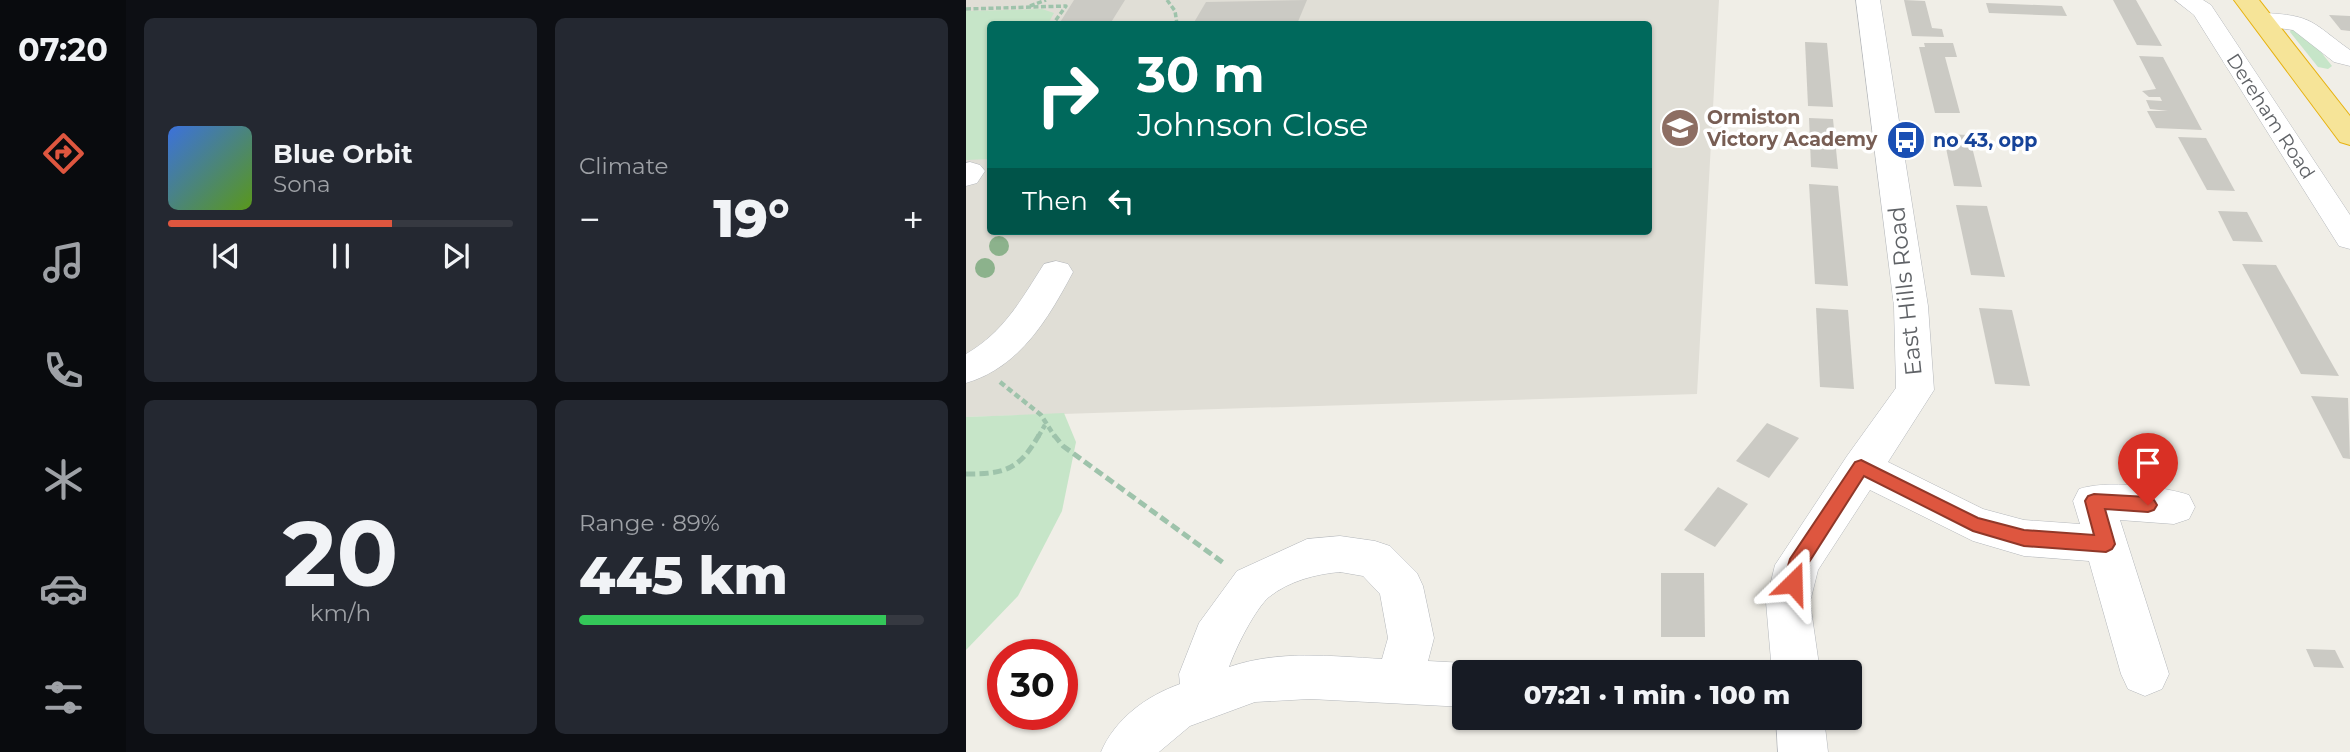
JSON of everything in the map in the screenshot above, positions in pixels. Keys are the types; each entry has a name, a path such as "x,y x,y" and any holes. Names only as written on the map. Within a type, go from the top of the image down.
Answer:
{"highway":[{"path":"2255,10 2350,136"}],"street":[{"name":"East Hills Road","path":"1795,660 1788,602 1797,565 1915,390 1911,306 1868,0"},
{"name":"Dereham Road","path":"2187,0 2203,9 2350,239"},
{"path":"2255,10 2311,29 2333,51 2349,58 2343,69 2324,76 2306,78"},
{"path":"972,367 998,352 1019,334 1056,272"},
{"path":"1861,467 1973,524 2024,538 2106,544"},
{"path":"2145,674 2094,501 2174,507"},
{"path":"1205,697 1203,674 1215,638 1253,584 1307,557 1340,554 1375,559 1401,586 1411,638 1399,681"},
{"path":"1126,752 1144,731 1174,709 1255,680 1310,677 1452,684"},
{"path":"1801,730 1803,752"}],"path":[{"path":"1025,7 1046,0"},
{"path":"1167,0 1175,11 1177,21"},
{"path":"966,9 1066,6 1055,21"},
{"path":"972,367 1041,415 1045,425 1063,446 1253,584"},
{"path":"966,474 986,475 1013,470 1029,454 1045,425"}],"shaded area":[{"name":"Ormiston Victory Academy","path":"966,0 1719,0 1697,394 966,417"}],"green space":[{"path":"1042,9 1054,13 1050,21 987,21 987,159 966,160 966,11"},
{"path":"2291,29 2306,33 2332,66 2328,69 2318,67 2290,32"},
{"path":"1064,413 1076,442 1062,511 1018,596 966,650 966,417"}],"building":[{"path":"1074,0 1125,0 1112,21 1061,21"},
{"path":"1307,0 1298,21 1195,21 1206,2"},
{"path":"1904,0 1925,1 1932,28 1942,29 1944,37 1912,36"},
{"path":"2113,0 2136,0 2162,46 2137,45"},
{"path":"1986,3 2062,6 2067,16 1989,13"},
{"path":"2329,15 2350,16 2350,31 2341,30"},
{"path":"1805,42 1827,43 1833,107 1808,106"},
{"path":"1924,43 1953,43 1957,57 1945,57 1960,113 1935,113 1919,47 1925,47"},
{"path":"2139,56 2163,57 2202,130 2156,128 2147,111 2168,111 2150,109 2146,100 2162,101 2160,97 2149,97 2142,91 2156,89"},
{"path":"1809,118 1833,119 1838,169 1811,167"},
{"path":"1943,134 1969,135 1982,187 1954,186"},
{"path":"2178,137 2206,138 2235,191 2207,190"},
{"path":"1809,184 1838,186 1848,286 1815,284"},
{"path":"1956,205 1987,206 2005,277 1971,275"},
{"path":"2218,211 2247,212 2263,242 2233,241"},
{"path":"2242,264 2276,265 2339,376 2301,374"},
{"path":"1816,308 1848,310 1854,389 1820,387"},
{"path":"1979,308 2012,310 2030,386 1995,384"},
{"path":"2311,396 2348,398 2350,459 2343,458"},
{"path":"1767,423 1799,438 1769,478 1736,461"},
{"path":"1718,487 1748,504 1715,547 1684,530"},
{"path":"1661,573 1704,573 1705,637 1661,637"},
{"path":"2306,649 2335,650 2344,668 2314,667"}],"place":[{"name":"Ormiston Victory Academy","path":"1680,128"},
{"name":"no 43, opp","path":"1906,140"}],"route":[{"path":"1793,583 1797,565 1861,467 1973,524 2024,538 2106,544 2094,501 2148,505"}]}
